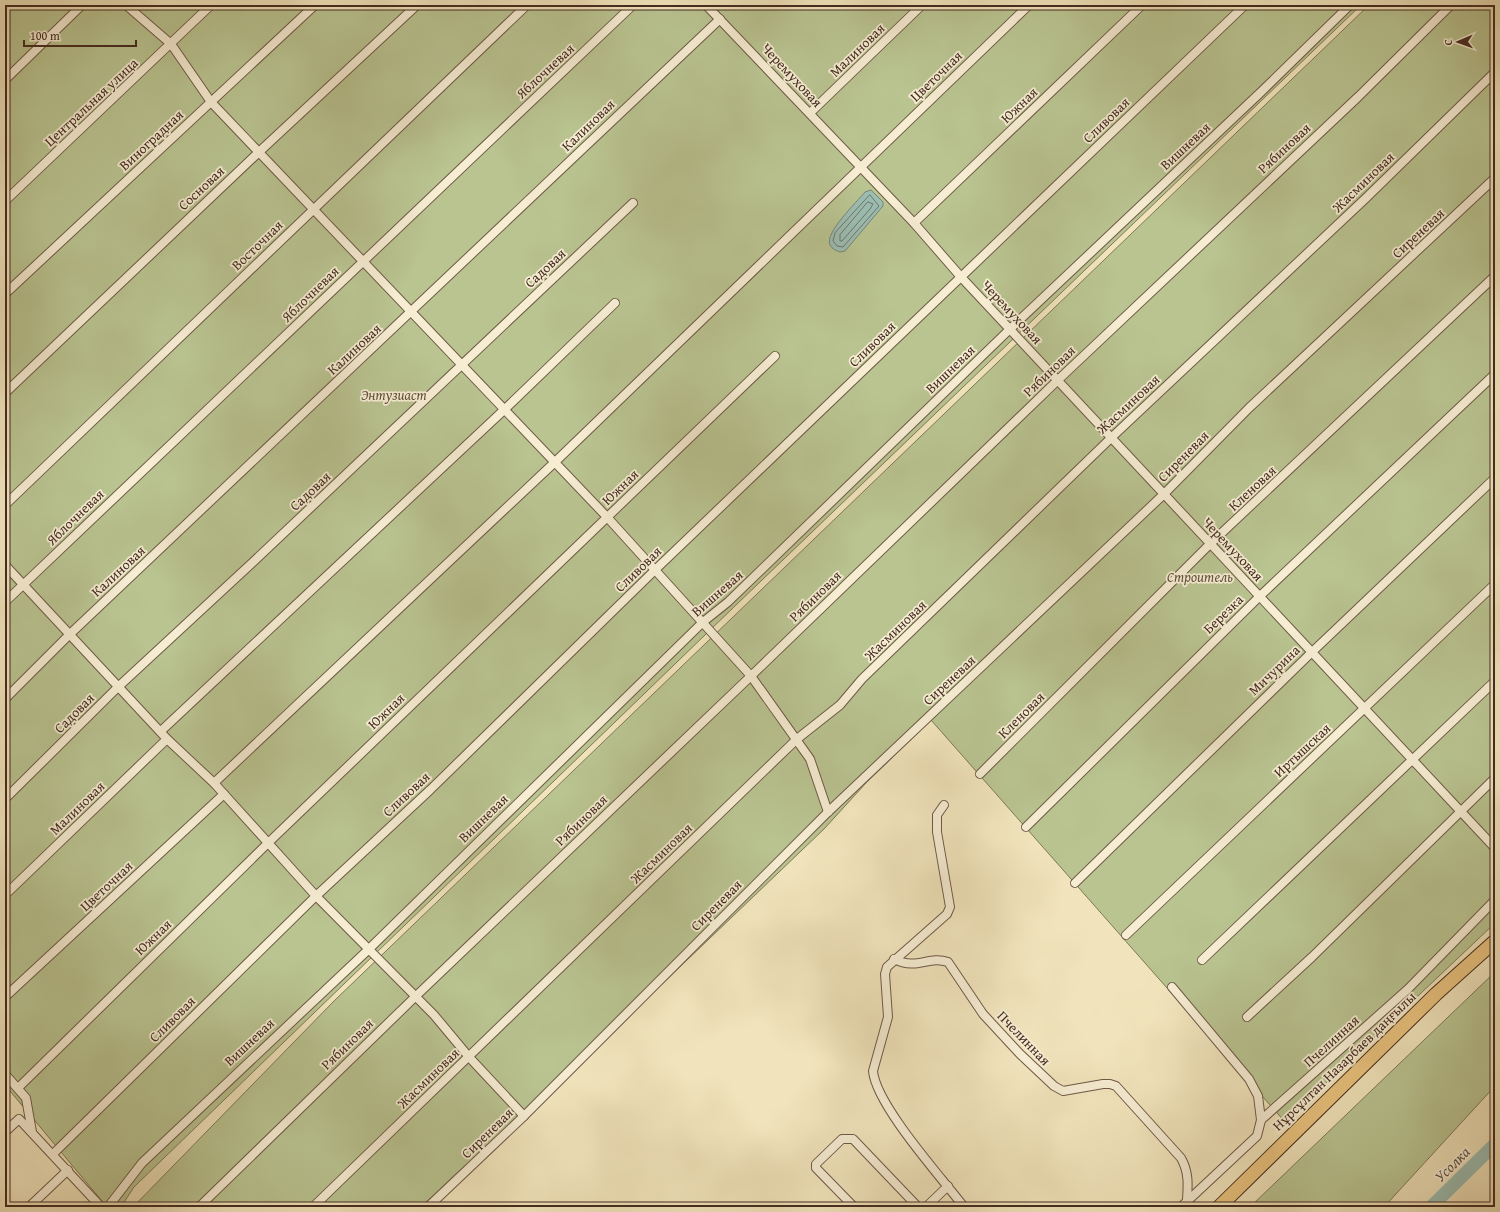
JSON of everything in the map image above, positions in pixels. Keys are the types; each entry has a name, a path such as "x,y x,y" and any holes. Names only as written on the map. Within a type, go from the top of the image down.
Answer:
{"main road":[{"name":"Нұрсұлтан Назарбаев даңғылы","path":"1219,1207 1436,994 1495,941"},
{"name":"Нұрсұлтан Назарбаев даңғылы","path":"1231,1207 1442,1000 1495,952"}],"street":[{"path":"5,80 82,5"},
{"path":"126,5 171,44 211,102 314,208 362,262 413,311 461,365 505,409 656,569 751,676 810,759 828,812"},
{"name":"Центральная улица","path":"5,200 211,5"},
{"name":"Виноградная","path":"5,294 315,5"},
{"name":"Сосновая","path":"5,392 258,152 417,5"},
{"name":"Восточная","path":"5,505 527,5"},
{"name":"Яблочневая","path":"5,602 633,5"},
{"name":"Черемуховая","path":"706,5 914,223 961,277 1163,494 1212,543 1311,653 1495,848"},
{"path":"717,5 719,17"},
{"name":"Малиновая","path":"810,113 922,5"},
{"name":"Цветочная","path":"214,783 555,462 860,166 1029,5"},
{"name":"Южная","path":"914,223 1142,5"},
{"name":"Сливовая","path":"53,1154 316,896 430,790 656,569 1245,5"},
{"name":"Вишневая","path":"108,1207 142,1162 369,949 703,622 728,602 1010,329 1262,91 1350,5"},
{"name":"Рябиновая","path":"199,1207 416,996 1058,380 1358,97 1451,5"},
{"name":"Калиновая","path":"5,699 69,635 413,311 719,17"},
{"name":"Жасминовая","path":"314,1207 797,739 840,705 862,679 1111,438 1366,198 1495,72"},
{"name":"Сиреневая","path":"428,1207 524,1116 828,812 1163,494 1250,408 1495,178"},
{"name":"Садовая","path":"5,799 118,687 633,203"},
{"name":"Кленовая","path":"980,774 1212,543 1495,276"},
{"path":"161,732 505,409 615,303"},
{"name":"Южная","path":"18,1088 267,844 775,356"},
{"name":"Березка","path":"1026,827 1260,596 1495,374"},
{"name":"Мичурина","path":"1075,883 1311,653 1495,478"},
{"path":"5,565 167,739 214,783 267,844 316,896 416,996 524,1116"},
{"name":"Иртышская","path":"1126,935 1495,584"},
{"path":"1202,960 1413,761 1495,681"},
{"name":"Малиновая","path":"5,895 167,739"},
{"path":"1247,1017 1312,957 1495,778"},
{"name":"Цветочная","path":"5,997 224,794"},
{"path":"944,805 936,814 937,832 950,907 947,914 894,959 887,967 885,974 888,1018 874,1064 874,1080 892,1114 964,1207"},
{"name":"Пчелинная","path":"1181,1207 1257,1136 1261,1120 1408,989 1495,900"},
{"name":"Пчелинная","path":"894,959 909,965 940,960 948,962 983,1014 1020,1054 1054,1086 1062,1091 1103,1084 1116,1086 1180,1158 1185,1166 1187,1176 1187,1200"},
{"path":"1172,988 1249,1079 1258,1096 1261,1120"},
{"path":"5,1074 26,1098 32,1132"},
{"path":"5,1132 19,1119 101,1207"},
{"path":"854,1207 816,1168 816,1164 842,1139 853,1139 918,1207"},
{"path":"29,1207 68,1170"},
{"path":"926,1207 948,1186"}],"green space":[{"name":"Энтузиаст","path":"5,5 1361,5 736,605 134,1187 121,1207 107,1207 5,1085"},
{"name":"Строитель","path":"1369,5 1495,5 1495,923 1285,1122 931,720 866,783 824,829 524,1116 460,1170 421,1207 133,1207 334,1001"},
{"path":"1495,972 1495,1086 1384,1207 1250,1207"}],"water":[{"path":"871,190 883,202 883,206 845,251 840,252 835,250 830,245 829,240 836,226 865,192"}],"waterway":[{"name":"Усолка","path":"1431,1207 1495,1144"}]}
